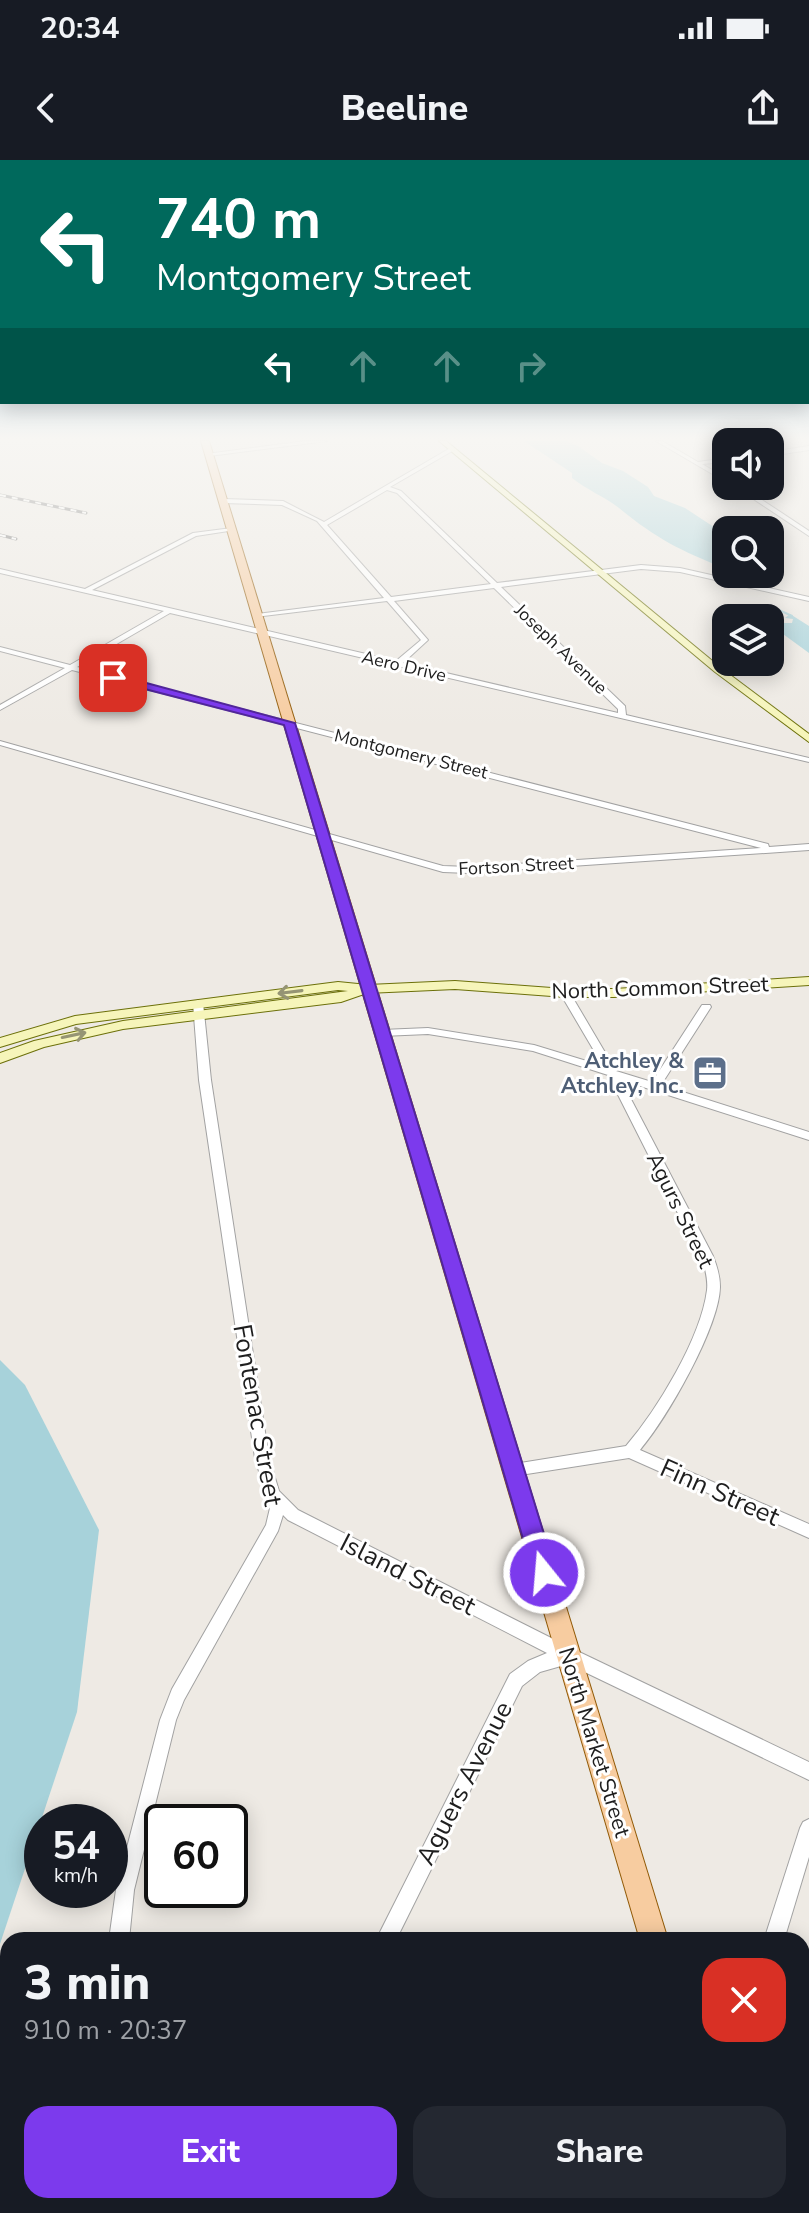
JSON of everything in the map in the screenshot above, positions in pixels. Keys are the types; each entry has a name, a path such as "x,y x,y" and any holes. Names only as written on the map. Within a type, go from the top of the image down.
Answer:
{"main road":[{"name":"North Market Street","path":"234,537 652,1932"},
{"path":"557,537 718,670 809,739"},
{"name":"North Common Street","path":"0,1043 75,1020 341,998 368,989 455,985 565,993 809,981"},
{"name":"North Common Street","path":"0,1058 78,1034 198,1010"}],"street":[{"path":"84,592 190,537"},
{"path":"335,537 425,640 396,665"},
{"name":"Joseph Avenue","path":"446,537 622,708 622,717"},
{"path":"260,625 390,599 641,567 672,568 809,599"},
{"name":"Aero Drive","path":"0,571 167,612 260,625 396,665 809,760"},
{"path":"0,708 167,612"},
{"name":"Montgomery Street","path":"0,649 776,849"},
{"name":"Fortson Street","path":"0,743 428,866 458,870 809,847"},
{"name":"Agurs Street","path":"565,993 611,1071 707,1256 713,1278 707,1316 661,1414 630,1452"},
{"path":"655,1086 706,1007"},
{"name":"Fontenac Street","path":"120,1932 125,1890 168,1720 178,1695 273,1526 277,1508 262,1458 205,1080 198,1010"},
{"path":"382,1033 428,1031 514,1044 611,1071 809,1136"},
{"path":"514,1470 630,1452"},
{"name":"Finn Street","path":"630,1452 809,1531"},
{"name":"Island Street","path":"274,1493 293,1515 569,1656 809,1771"},
{"name":"Aguers Avenue","path":"390,1932 516,1680 536,1664 569,1656"},
{"path":"776,1932 809,1828"}],"water":[{"path":"659,537 712,537 712,563 682,550"},
{"path":"790,614 809,626 809,653 784,635 784,623 792,623 793,619 785,618"},
{"path":"0,1360 25,1385 99,1530 77,1712 46,1804 24,1804 24,1872 4,1932 0,1932"}],"waterway":[{"path":"784,612 792,616"}],"railway":[{"path":"7,537 16,539"}],"place":[{"name":"Atchley & Atchley, Inc.","path":"710,1073"}],"route":[{"path":"113,678 289,723 544,1573"}]}
